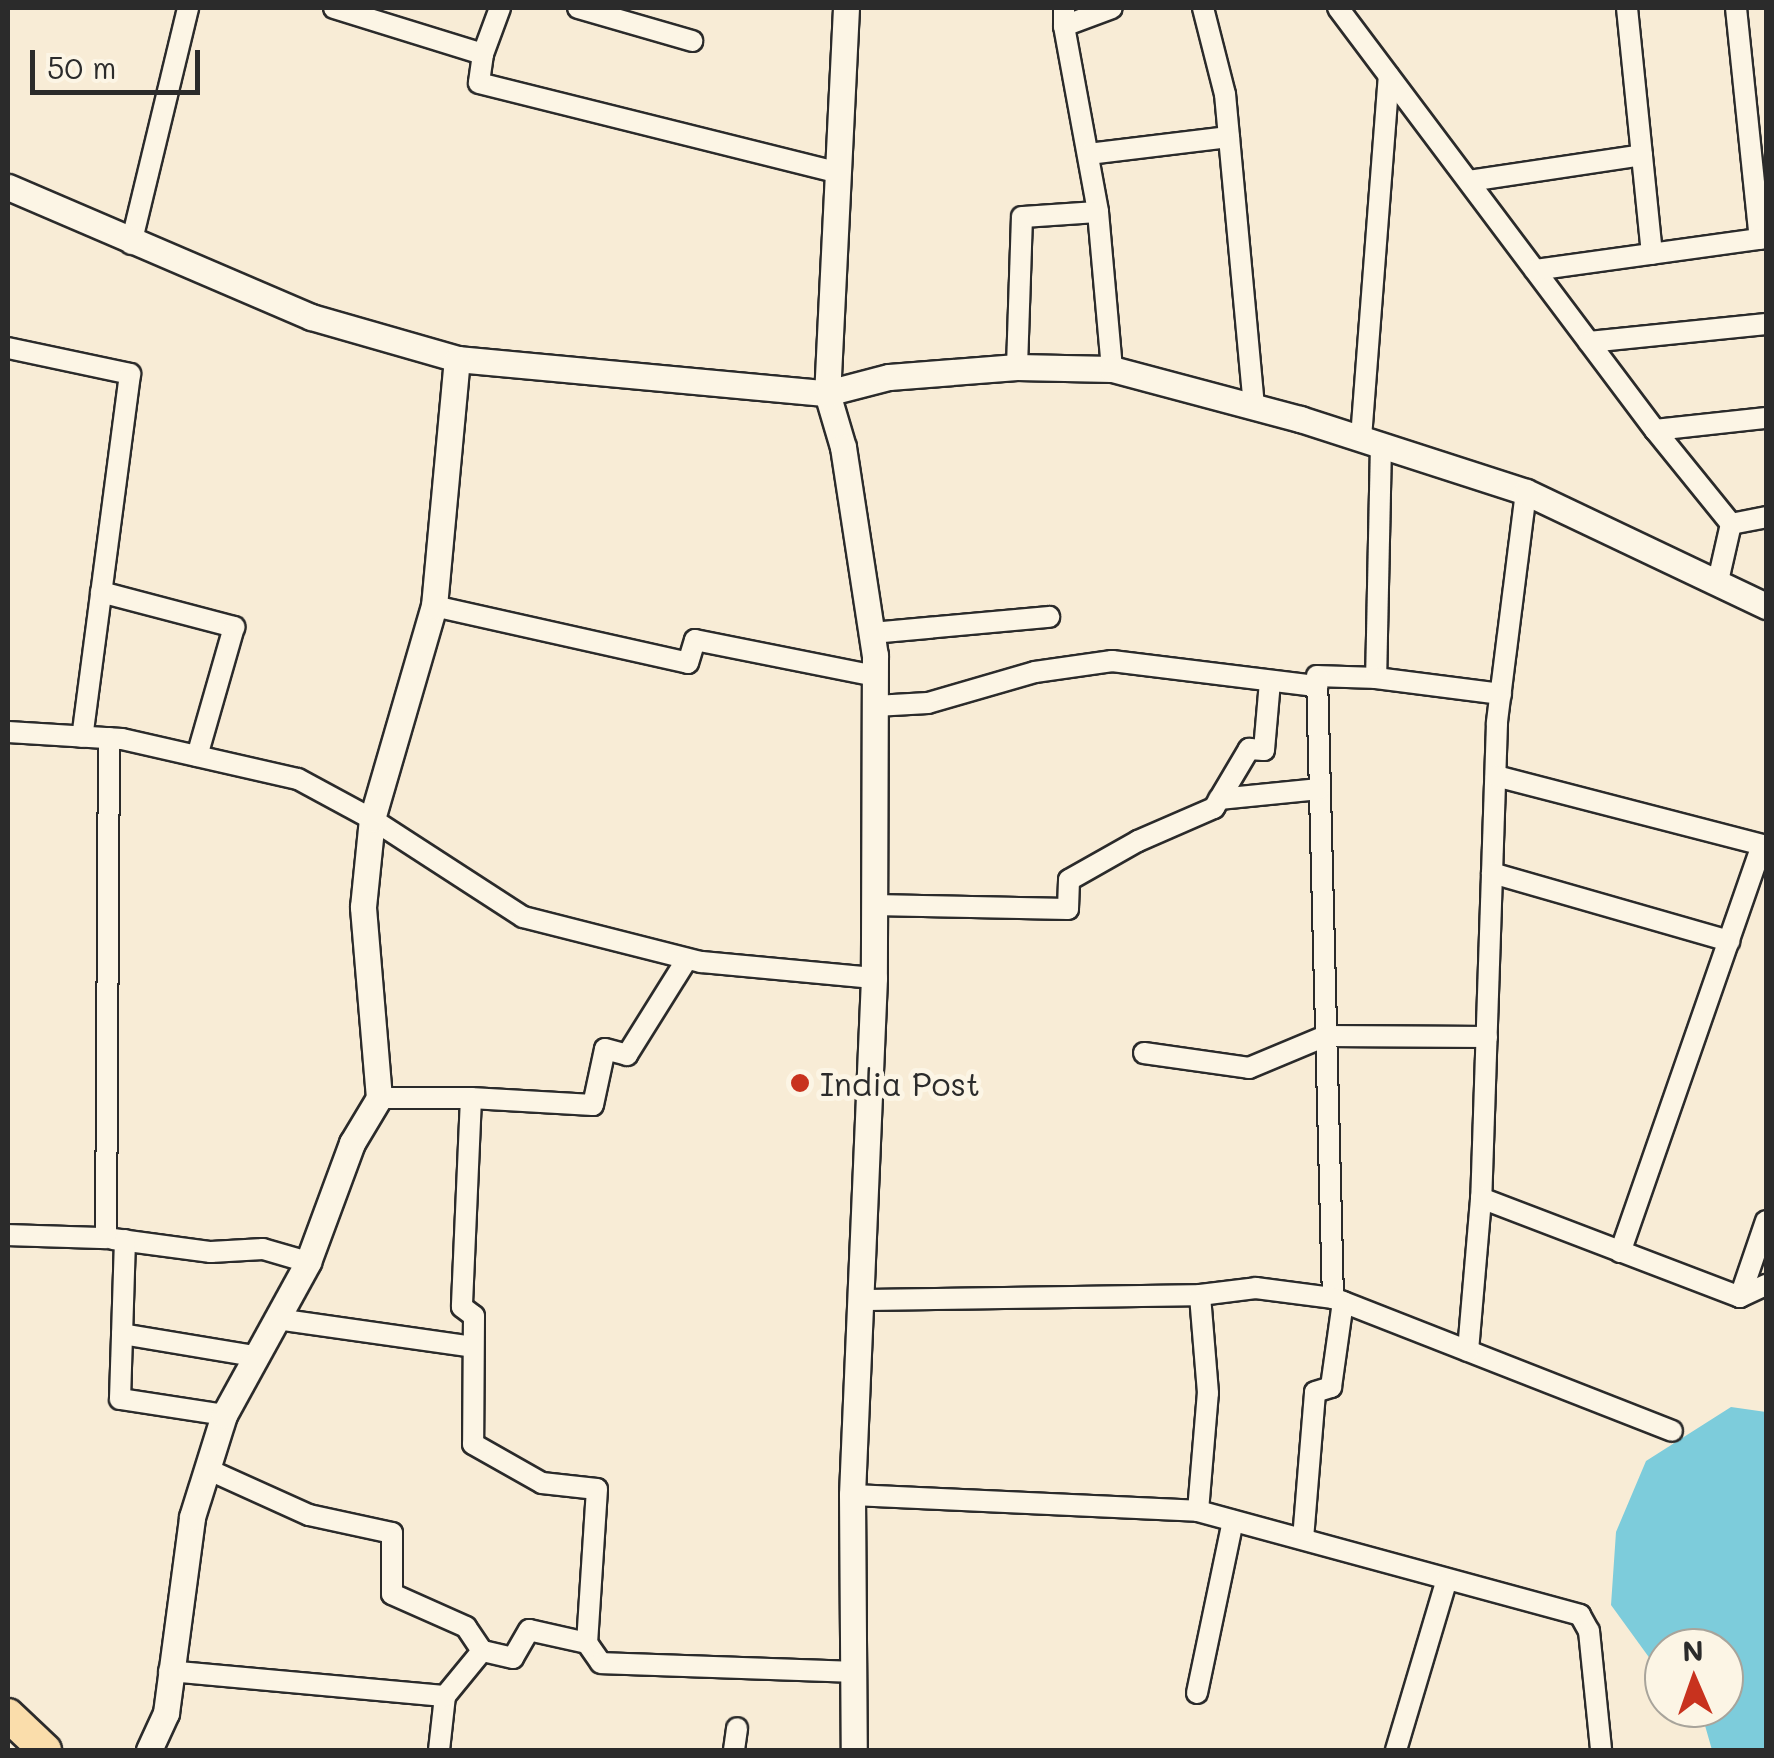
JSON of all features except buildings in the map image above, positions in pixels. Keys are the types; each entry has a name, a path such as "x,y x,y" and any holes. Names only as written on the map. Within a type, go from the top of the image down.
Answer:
{"main road":[{"path":"8,1714 46,1750"}],"street":[{"path":"131,244 188,8"},
{"path":"334,8 484,54"},
{"path":"500,8 484,54 479,83 839,173"},
{"path":"578,8 692,42"},
{"path":"846,8 828,393 843,447 875,676 874,978 852,1495 854,1672 860,1749"},
{"path":"1112,8 1064,17 1098,212 1112,369"},
{"path":"1202,8 1224,94 1254,406"},
{"path":"1338,8 1655,430 1731,524"},
{"path":"1626,8 1652,254"},
{"path":"1534,270 1763,238 1736,8"},
{"path":"1376,678 1371,441 1390,76"},
{"path":"1088,154 1229,137"},
{"path":"1469,182 1642,155"},
{"path":"8,187 131,244 311,317 457,359 828,393 888,377 1017,367 1112,369 1254,406 1526,492 1766,606"},
{"path":"1017,367 1022,218 1098,212"},
{"path":"1588,342 1766,324"},
{"path":"8,348 130,374 82,737"},
{"path":"150,1750 166,1712 192,1518 224,1416 308,1262 352,1142 379,1098 363,907 372,819 434,606 457,359"},
{"path":"1655,430 1766,418"},
{"path":"1468,1351 1481,1198 1501,694 1526,492"},
{"path":"1731,524 1766,517"},
{"path":"1718,581 1731,524"},
{"path":"101,592 234,627 197,756"},
{"path":"434,606 688,662 695,640 875,676"},
{"path":"872,634 1049,618"},
{"path":"875,706 928,703 1035,672 1112,661 1317,686"},
{"path":"1303,1540 1315,1392 1332,1387 1338,1300 1326,1036 1317,676 1376,678 1501,694"},
{"path":"874,905 1068,908 1070,880 1138,841 1214,808 1248,749 1264,750 1270,681"},
{"path":"8,732 109,738 298,779 372,819 523,918 687,958 874,978"},
{"path":"109,738 116,1239 122,1334 120,1399 224,1416"},
{"path":"1496,776 1764,839 1620,1252"},
{"path":"1219,799 1320,790"},
{"path":"1492,873 1729,941"},
{"path":"379,1098 471,1098 593,1106 604,1050 626,1055 687,958"},
{"path":"1144,1052 1249,1068 1326,1036 1486,1037"},
{"path":"471,1098 462,1307 474,1316 473,1444 542,1483 597,1489 587,1644"},
{"path":"1481,1198 1740,1298 1766,1285"},
{"path":"1740,1298 1766,1222"},
{"path":"8,1235 116,1239 211,1252 263,1249 308,1262"},
{"path":"860,1300 1200,1295 1256,1288 1338,1300 1672,1430"},
{"path":"1198,1511 1208,1394 1200,1295"},
{"path":"277,1319 474,1347"},
{"path":"122,1334 258,1357"},
{"path":"206,1469 309,1515 392,1533 392,1594 466,1627 482,1651 513,1658 530,1630 587,1644 601,1663 854,1672"},
{"path":"852,1495 1198,1511 1580,1615 1586,1621 1601,1750"},
{"path":"1197,1693 1234,1521"},
{"path":"1396,1750 1447,1579"},
{"path":"438,1750 445,1696 482,1651"},
{"path":"169,1670 445,1696"},
{"path":"734,1750 737,1728"}],"water":[{"path":"1731,1407 1766,1412 1766,1750 1712,1750 1706,1728 1744,1728 1744,1628 1644,1628 1644,1650 1611,1605 1616,1532 1646,1461"}],"place":[{"name":"India Post","path":"800,1083"}]}
